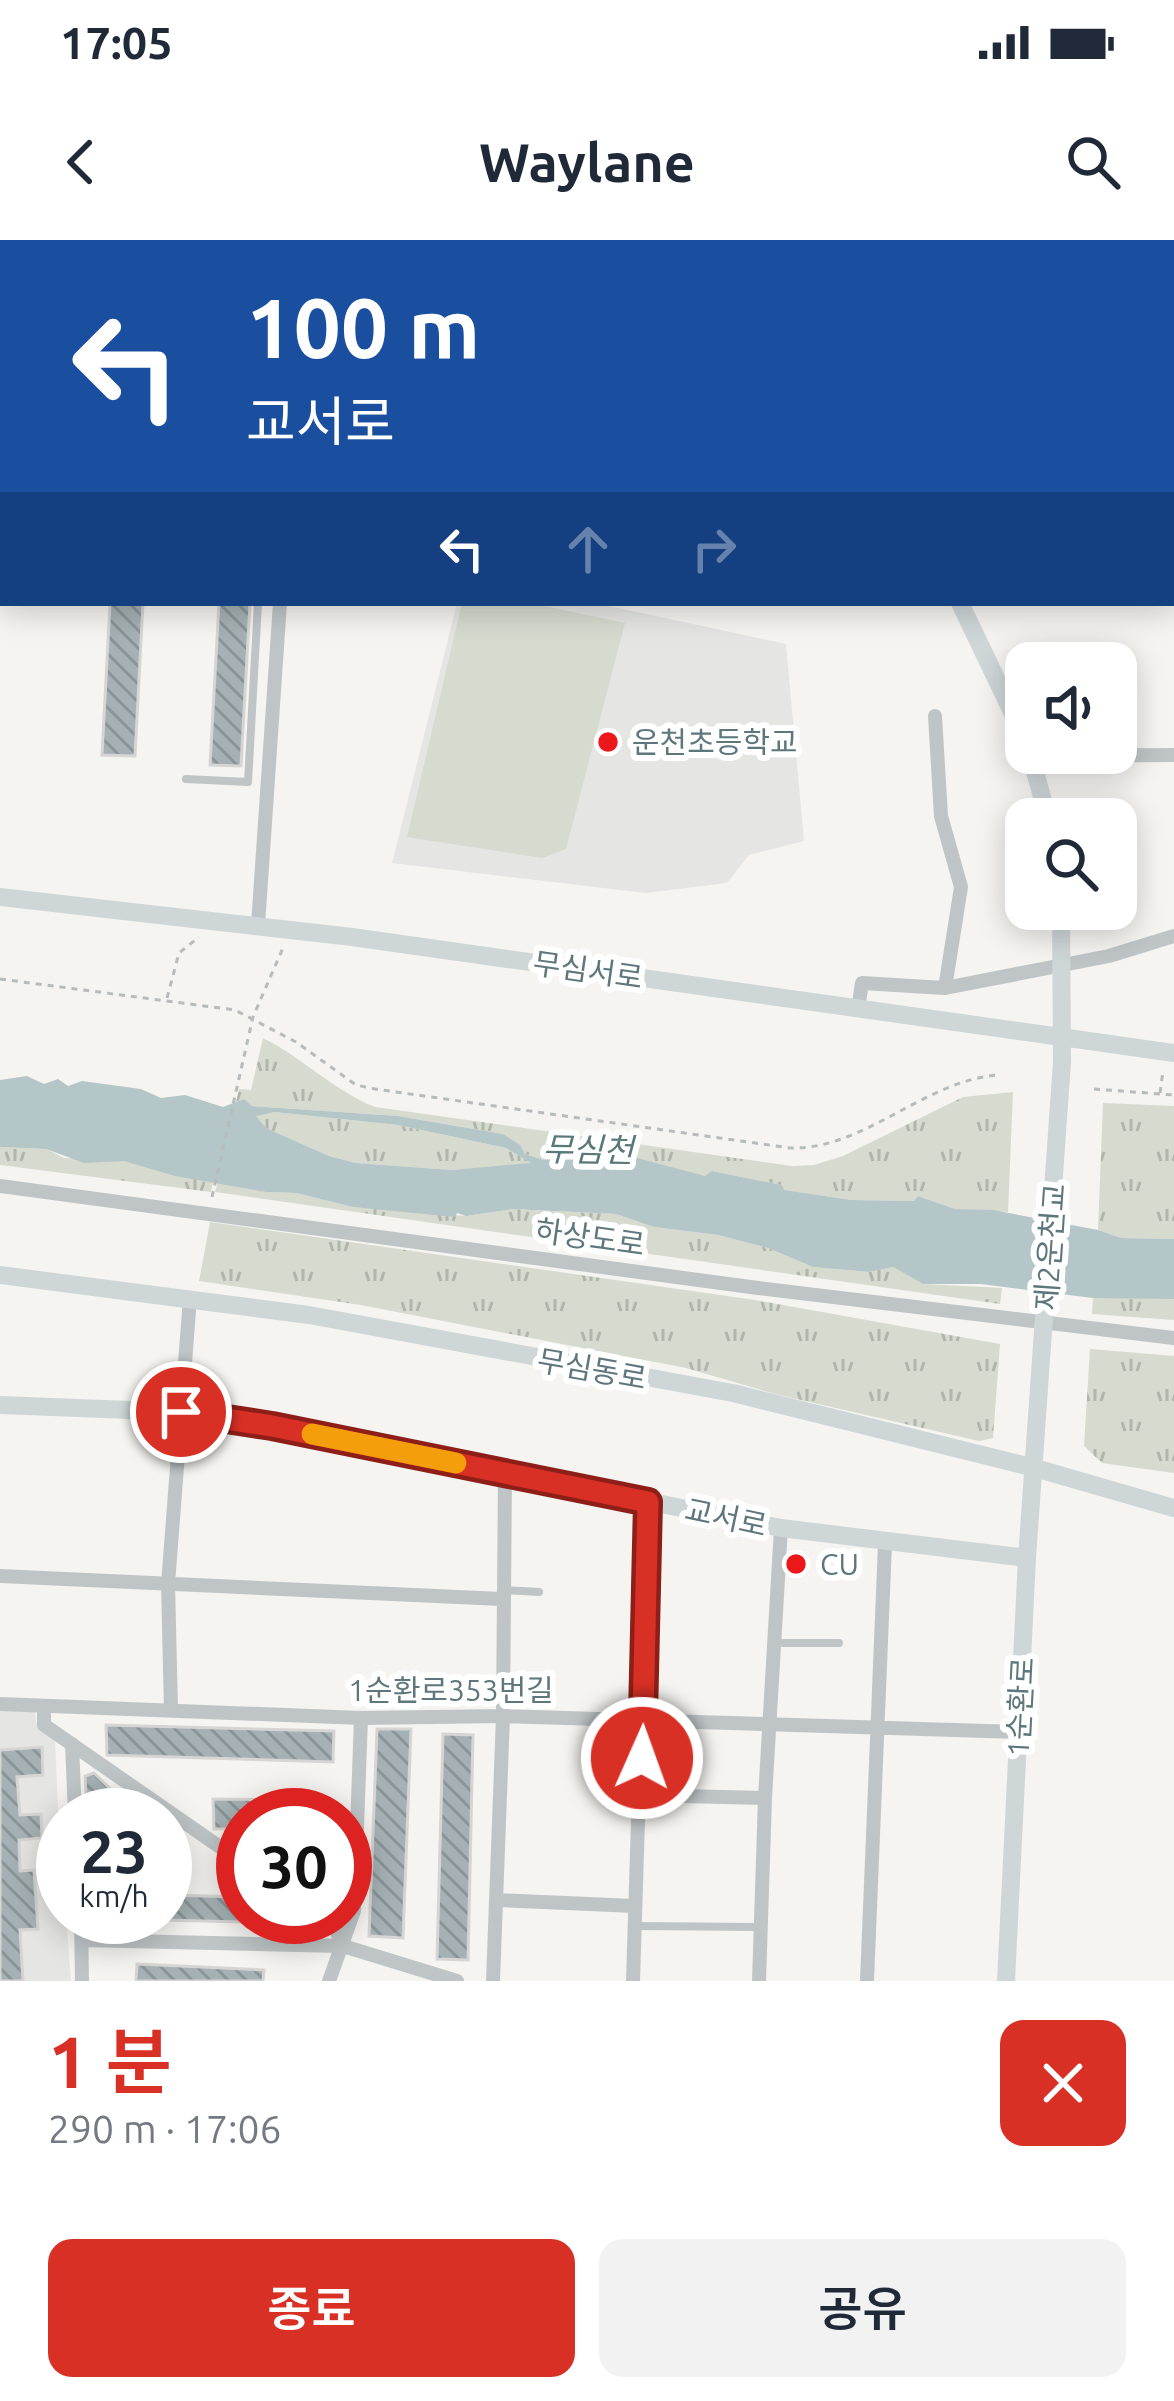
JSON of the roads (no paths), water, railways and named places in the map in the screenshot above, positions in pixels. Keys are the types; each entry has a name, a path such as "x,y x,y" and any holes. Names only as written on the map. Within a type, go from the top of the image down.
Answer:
{"main road":[{"path":"961,606 1005,699"},
{"name":"무심서로","path":"0,897 286,928 1174,1053"},
{"path":"1062,930 1062,1038"},
{"name":"제2운천교","path":"1038,1433 1062,1038"},
{"name":"무심동로","path":"0,1274 309,1315 733,1393 1035,1468 1174,1508"},
{"name":"교서로","path":"0,1405 181,1412 781,1528 1027,1558"},
{"name":"1순환로","path":"1006,1981 1027,1558 1038,1433"}],"street":[{"path":"258,925 280,606"},
{"path":"935,716 941,816 961,887 945,988"},
{"path":"1137,754 1174,755"},
{"path":"858,1009 862,983 945,988 1063,966 1174,935"},
{"name":"하상도로","path":"0,1186 781,1291 1174,1338"},
{"path":"171,1710 168,1584 190,1298"},
{"path":"493,1981 506,1474"},
{"path":"633,1981 648,1502"},
{"path":"759,1981 781,1528"},
{"path":"867,1981 885,1544"},
{"path":"0,1576 502,1594"},
{"name":"1순환로353번길","path":"0,1704 361,1718 503,1716 1019,1732"},
{"path":"44,1707 44,1725 216,1844"},
{"path":"329,1981 354,1911 361,1718"},
{"path":"71,1744 73,1788"},
{"path":"640,1795 765,1798"},
{"path":"496,1900 635,1906"},
{"path":"192,1943 343,1946 457,1981"},
{"path":"82,1944 82,1981"}],"lane":[{"path":"186,779 248,782 258,606"},
{"path":"502,1594 539,1592"},
{"path":"774,1643 838,1643"},
{"path":"634,1926 761,1928"}],"place":[{"name":"운천초등학교","path":"608,742"},
{"name":"CU","path":"796,1564"}],"water label":[{"name":"무심천","path":"588,1149"}]}
